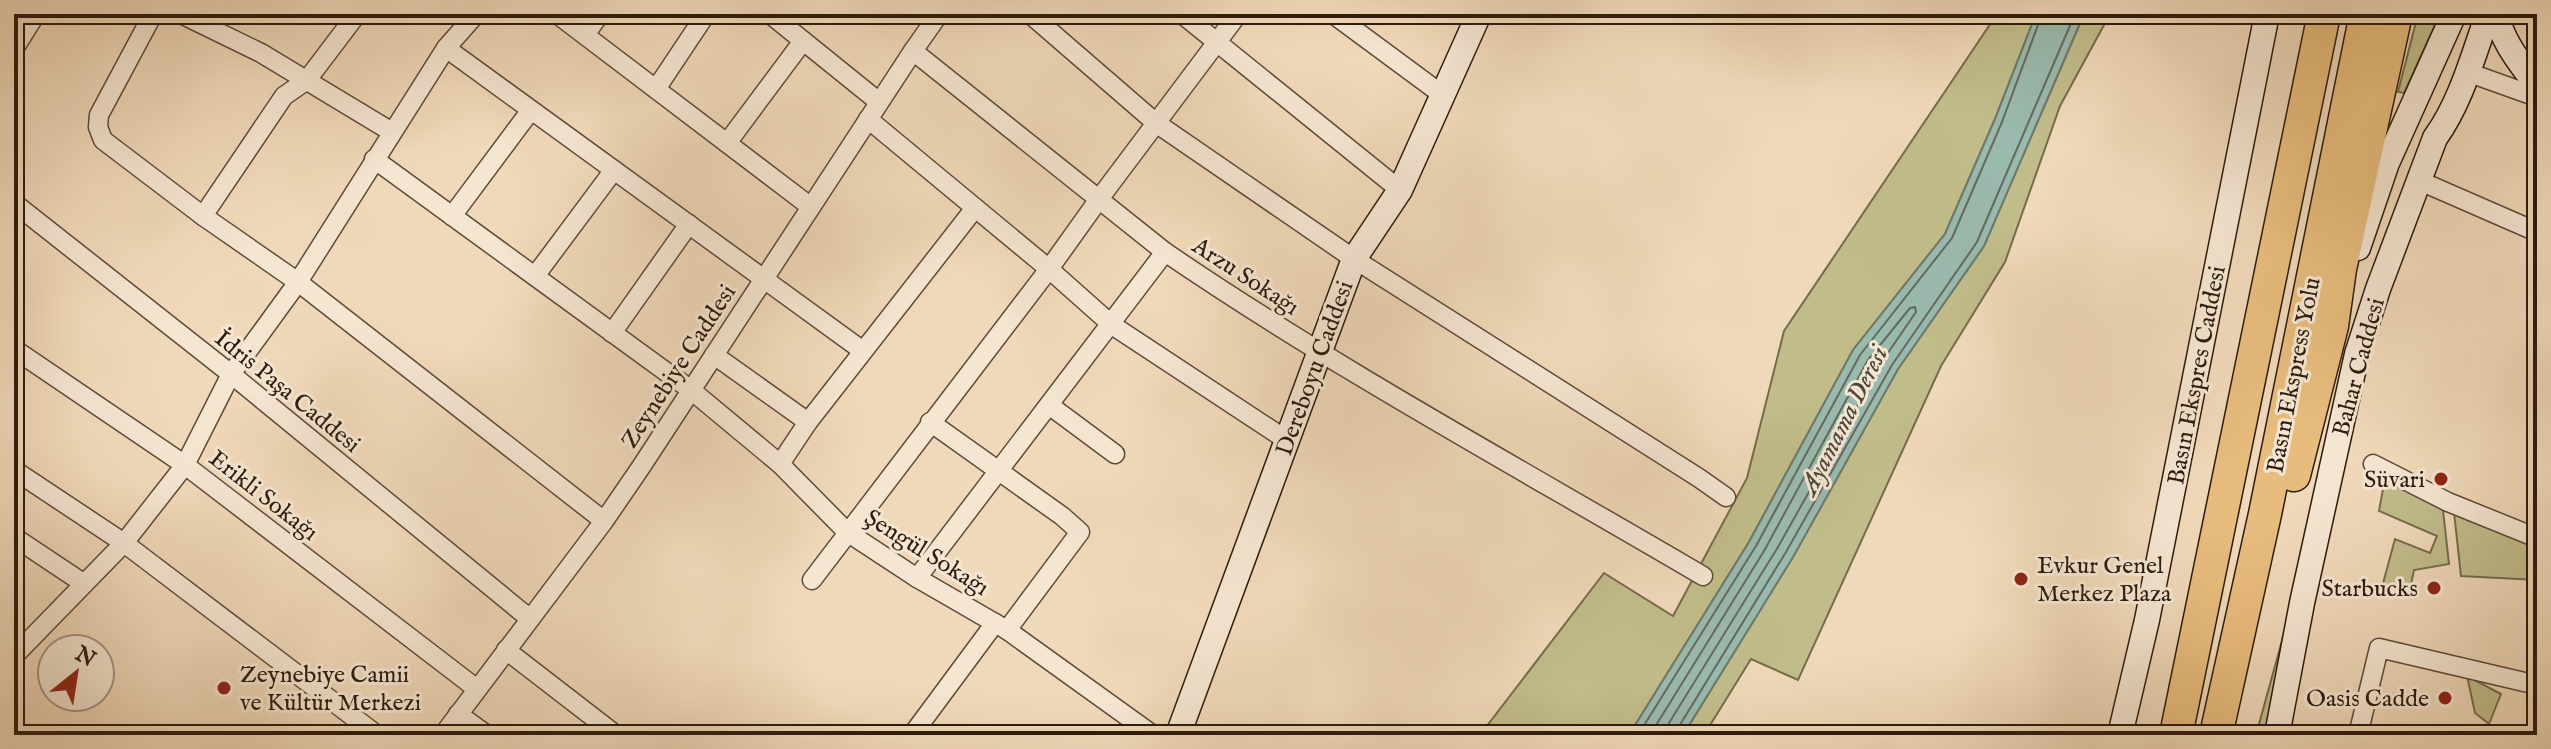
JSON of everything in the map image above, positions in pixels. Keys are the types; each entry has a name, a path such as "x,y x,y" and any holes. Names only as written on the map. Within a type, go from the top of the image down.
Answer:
{"highway":[{"name":"Basın Ekspress Yolu","path":"2176,735 2324,14"},
{"name":"Basın Ekspress Yolu","path":"2217,729 2265,514 2366,14"},
{"path":"2217,729 2257,637 2309,411 2332,326 2343,255 2396,14"}],"main road":[{"name":"Dereboyu Caddesi","path":"1178,735 1354,259 1400,190 1479,14"},
{"name":"Basın Ekspres Caddesi","path":"2120,735 2153,589 2267,14"},
{"path":"2332,326 2387,163 2454,14"},
{"name":"Bahar Caddesi","path":"2277,735 2302,603 2357,354 2435,138 2446,123 2488,14"},
{"path":"2497,14 2498,23 2512,50 2537,86"}],"street":[{"path":"14,49 36,14"},
{"path":"153,14 99,115 99,133 109,146 298,282 604,521"},
{"path":"181,14 261,53 392,132"},
{"path":"203,216 284,96 307,80 357,14"},
{"path":"557,14 811,207"},
{"path":"585,35 600,14"},
{"path":"656,89 706,14"},
{"path":"770,14 879,102"},
{"name":"Zeynebiye Caddesi","path":"443,735 604,521 939,14"},
{"path":"1030,14 1156,123 1354,259 1726,497"},
{"path":"1182,14 1400,190"},
{"path":"812,580 1238,14"},
{"path":"1333,14 1444,96"},
{"path":"16,648 124,543 185,465 231,374 298,282 446,48 472,15"},
{"path":"727,143 803,41"},
{"path":"446,48 863,351"},
{"name":"Arzu Sokağı","path":"913,51 1165,252 1320,352 1703,576"},
{"path":"2467,72 2537,97"},
{"path":"452,216 531,110"},
{"path":"868,119 1112,325 1288,441"},
{"name":"Şengül Sokağı","path":"374,159 691,390 780,464 847,532 1001,627 1153,735"},
{"path":"535,276 614,170"},
{"path":"2420,181 2537,232"},
{"name":"İdris Paşa Caddesi","path":"14,203 231,374 529,618"},
{"path":"780,464 808,422 975,208"},
{"path":"612,333 689,224"},
{"path":"917,578 1165,252"},
{"name":"Erikli Sokağı","path":"14,349 185,465 477,689"},
{"path":"714,355 808,422"},
{"path":"1049,405 1115,454"},
{"path":"912,735 1080,532 930,422"},
{"path":"2373,464 2448,502 2537,538"},
{"path":"14,470 124,543 377,735"},
{"path":"14,537 83,583"},
{"path":"2358,735 2379,648 2537,685"},
{"path":"506,650 616,735"},
{"path":"458,714 487,735"}],"shaded area":[{"path":"1997,14 2036,14 1945,234 1853,350 1749,542 1629,735 1480,735 1604,573 1673,616 1747,478 1784,331"},
{"path":"2084,14 2110,14 2060,106 2005,262 1941,366 1798,680 1751,659 1704,735 1683,735 1793,557 1898,369 1984,246"},
{"path":"2418,14 2440,14 2404,93 2398,92"},
{"path":"2385,478 2443,510 2449,564 2414,570 2410,589 2382,587 2395,539 2430,553 2437,536 2379,511"},
{"path":"2454,512 2537,545 2537,580 2461,576"},
{"path":"2283,637 2269,735 2256,735"},
{"path":"2467,676 2501,694 2489,724 2475,713"}],"water":[{"name":"Ayamama Deresi","path":"2036,14 2084,14 1984,246 1898,369 1793,557 1683,735 1629,735 1749,542 1853,350 1945,234"}],"place":[{"name":"Süvari","path":"2441,479"},
{"name":"Evkur Genel Merkez Plaza","path":"2021,579"},
{"name":"Starbucks","path":"2434,588"},
{"name":"Zeynebiye Camii ve Kültür Merkezi","path":"224,688"},
{"name":"Oasis Cadde","path":"2445,698"}]}
